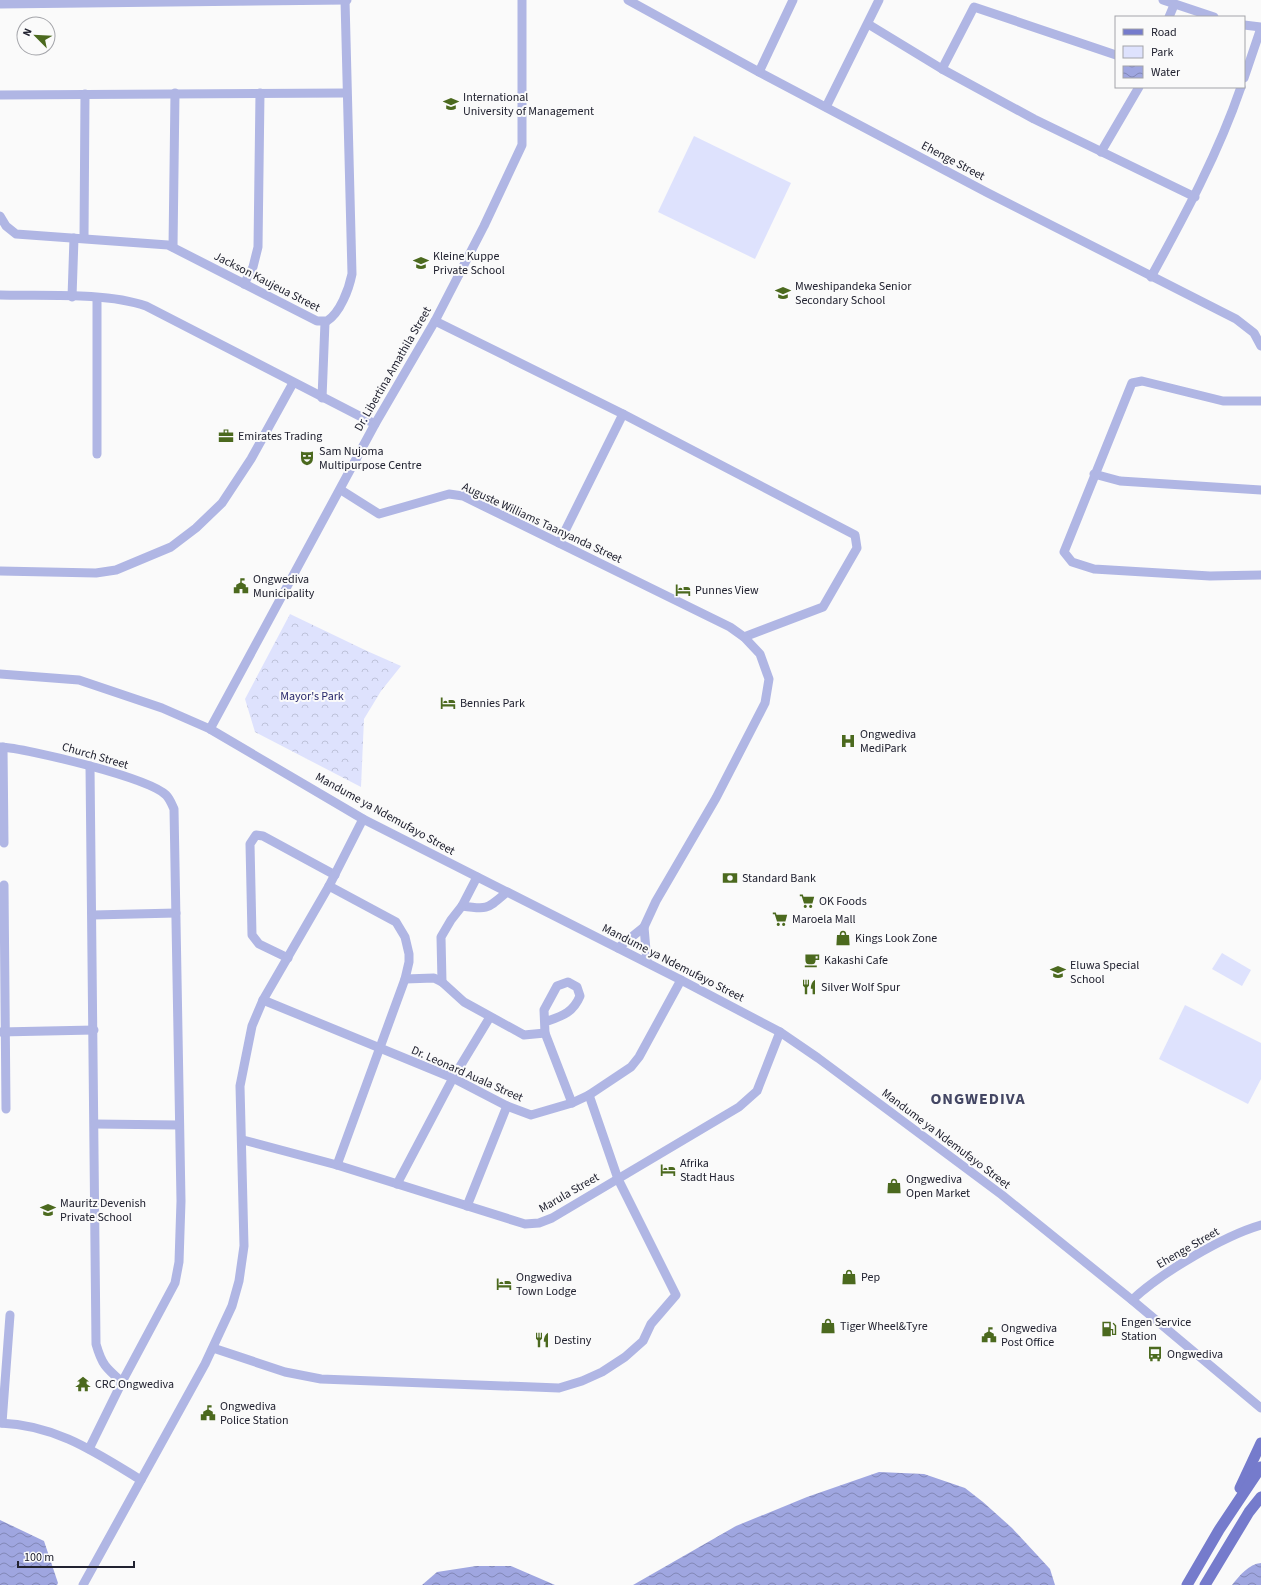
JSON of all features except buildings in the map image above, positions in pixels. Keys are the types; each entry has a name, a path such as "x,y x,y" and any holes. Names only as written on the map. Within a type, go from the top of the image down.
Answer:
{"main road":[{"path":"1187,1585 1218,1530 1261,1443"},
{"path":"1218,1530 1261,1467"},
{"path":"1205,1585 1249,1512 1261,1497"}],"street":[{"path":"0,4 346,0"},
{"name":"Jackson Kaujeua Street","path":"0,216 6,226 16,234 164,244 317,321 324,322 332,318 349,285 352,274 346,93 346,0"},
{"name":"Dr. Libertina Amathila Street","path":"210,729 375,424 435,321 484,226 522,145 522,0"},
{"name":"Ehenge Street","path":"628,0 759,72 988,193 1236,319 1254,333 1261,346"},
{"path":"759,72 793,0"},
{"path":"826,107 879,0"},
{"path":"1163,0 1174,5 1211,16"},
{"path":"942,69 975,3 1115,55"},
{"path":"1169,16 1174,5"},
{"path":"868,24 942,69 1034,119 1195,197"},
{"path":"1245,25 1261,28 1245,75"},
{"path":"1101,152 1138,88"},
{"path":"1151,277 1195,197 1230,118 1241,88"},
{"path":"172,247 175,93"},
{"path":"244,284 253,267 258,247 260,93"},
{"path":"0,95 346,93"},
{"path":"84,238 86,94"},
{"path":"72,297 74,238"},
{"path":"0,295 97,298 121,300 146,306 375,424"},
{"path":"97,298 97,454"},
{"path":"435,321 623,414 854,535 857,548 823,607 744,637"},
{"path":"322,398 324,322"},
{"path":"1261,401 1223,401 1142,381 1132,383 1094,474 1064,552 1072,562 1094,568 1210,576 1261,575"},
{"path":"0,571 96,574 116,570 171,547 196,528 222,503 250,459 293,383"},
{"path":"559,543 623,414"},
{"path":"1094,474 1120,481 1261,490"},
{"name":"Auguste Williams Taanyanda Street","path":"340,490 379,514 444,495 458,495 730,627 744,637 760,654 770,679 765,703 716,798 656,901 644,927"},
{"name":"Mandume ya Ndemufayo Street","path":"0,674 79,680 162,708 210,729 363,819 477,878 647,962 780,1032 818,1058 1002,1195 1132,1300 1261,1408"},
{"path":"1,747 4,843"},
{"name":"Church Street","path":"1,747 21,748 90,766 155,788 166,796 174,809 176,913"},
{"path":"90,766 93,915 96,1344 101,1361 108,1370 122,1382"},
{"path":"83,1585 213,1348 232,1306 239,1281 244,1246 243,1140 240,1086 252,1026 263,1000 329,886 363,819"},
{"path":"288,958 259,944 252,935 250,844 256,835 263,836 334,875"},
{"path":"442,982 441,937 451,920 462,906 477,878"},
{"path":"4,885 3,1032 6,1109"},
{"path":"329,886 396,922 405,937 409,954 409,962 404,979 337,1164"},
{"path":"462,906 481,909 489,907 507,892"},
{"path":"89,1448 122,1382 175,1283 179,1262 181,1201 176,913 93,915"},
{"path":"618,948 644,927"},
{"path":"644,927 647,962"},
{"path":"404,979 434,978 442,982 464,1002 524,1035 545,1033"},
{"name":"Dr. Leonard Auala Street","path":"263,1000 453,1078 507,1106 531,1115 572,1103 589,1095 631,1067 639,1057 681,980"},
{"path":"545,1022 562,1016 575,1007 580,996 577,987 568,982 557,986 544,1010 545,1033 572,1103"},
{"path":"397,1184 453,1078 490,1017"},
{"path":"3,1032 94,1030"},
{"name":"Marula Street","path":"243,1140 337,1164 524,1224 539,1223 552,1218 739,1107 757,1091 780,1032"},
{"path":"213,1348 285,1372 321,1379 560,1388 582,1381 602,1372 625,1357 643,1341 651,1324 676,1296 618,1179 589,1095"},
{"path":"467,1206 507,1106"},
{"path":"95,1124 179,1124"},
{"name":"Ehenge Street","path":"1132,1300 1149,1284 1198,1254 1246,1229 1261,1225"},
{"path":"10,1315 1,1423 27,1425 52,1432 89,1448 141,1480"}],"green space":[{"path":"694,136 791,183 755,259 658,212"},
{"name":"Mayor's Park","path":"290,614 401,666 381,691 364,719 361,787 255,732 245,699"},
{"path":"1222,953 1251,970 1242,986 1212,969"},
{"path":"1185,1005 1261,1043 1261,1079 1248,1104 1159,1059"}],"water":[{"path":"879,1472 924,1474 965,1488 1012,1528 1050,1569 1055,1585 633,1585 736,1526 807,1497"},
{"path":"0,1520 44,1541 58,1583 57,1585 0,1585"},
{"path":"1261,1563 1261,1585 1232,1585 1248,1568"},
{"path":"476,1566 511,1566 555,1585 422,1585 437,1572"}],"place":[{"name":"International University of Management","path":"451,104"},
{"name":"Kleine Kuppe Private School","path":"421,263"},
{"name":"Mweshipandeka Senior Secondary School","path":"783,293"},
{"name":"Emirates Trading","path":"226,436"},
{"name":"Sam Nujoma Multipurpose Centre","path":"307,458"},
{"name":"Ongwediva Municipality","path":"241,586"},
{"name":"Punnes View","path":"683,590"},
{"name":"Bennies Park","path":"448,703"},
{"name":"Ongwediva MediPark","path":"848,741"},
{"name":"Standard Bank","path":"730,878"},
{"name":"OK Foods","path":"807,901"},
{"name":"Maroela Mall","path":"780,919"},
{"name":"Kings Look Zone","path":"843,938"},
{"name":"Kakashi Cafe","path":"812,960"},
{"name":"Eluwa Special School","path":"1058,972"},
{"name":"Silver Wolf Spur","path":"809,987"},
{"name":"Afrika Stadt Haus","path":"668,1170"},
{"name":"Ongwediva Open Market","path":"894,1186"},
{"name":"Mauritz Devenish Private School","path":"48,1210"},
{"name":"Pep","path":"849,1277"},
{"name":"Ongwediva Town Lodge","path":"504,1284"},
{"name":"Tiger Wheel&Tyre","path":"828,1326"},
{"name":"Engen Service Station","path":"1109,1329"},
{"name":"Ongwediva Post Office","path":"989,1335"},
{"name":"Destiny","path":"542,1340"},
{"name":"Ongwediva","path":"1155,1354"},
{"name":"CRC Ongwediva","path":"83,1384"},
{"name":"Ongwediva Police Station","path":"208,1413"}],"district":[{"name":"ONGWEDIVA","path":"978,1099"}]}
